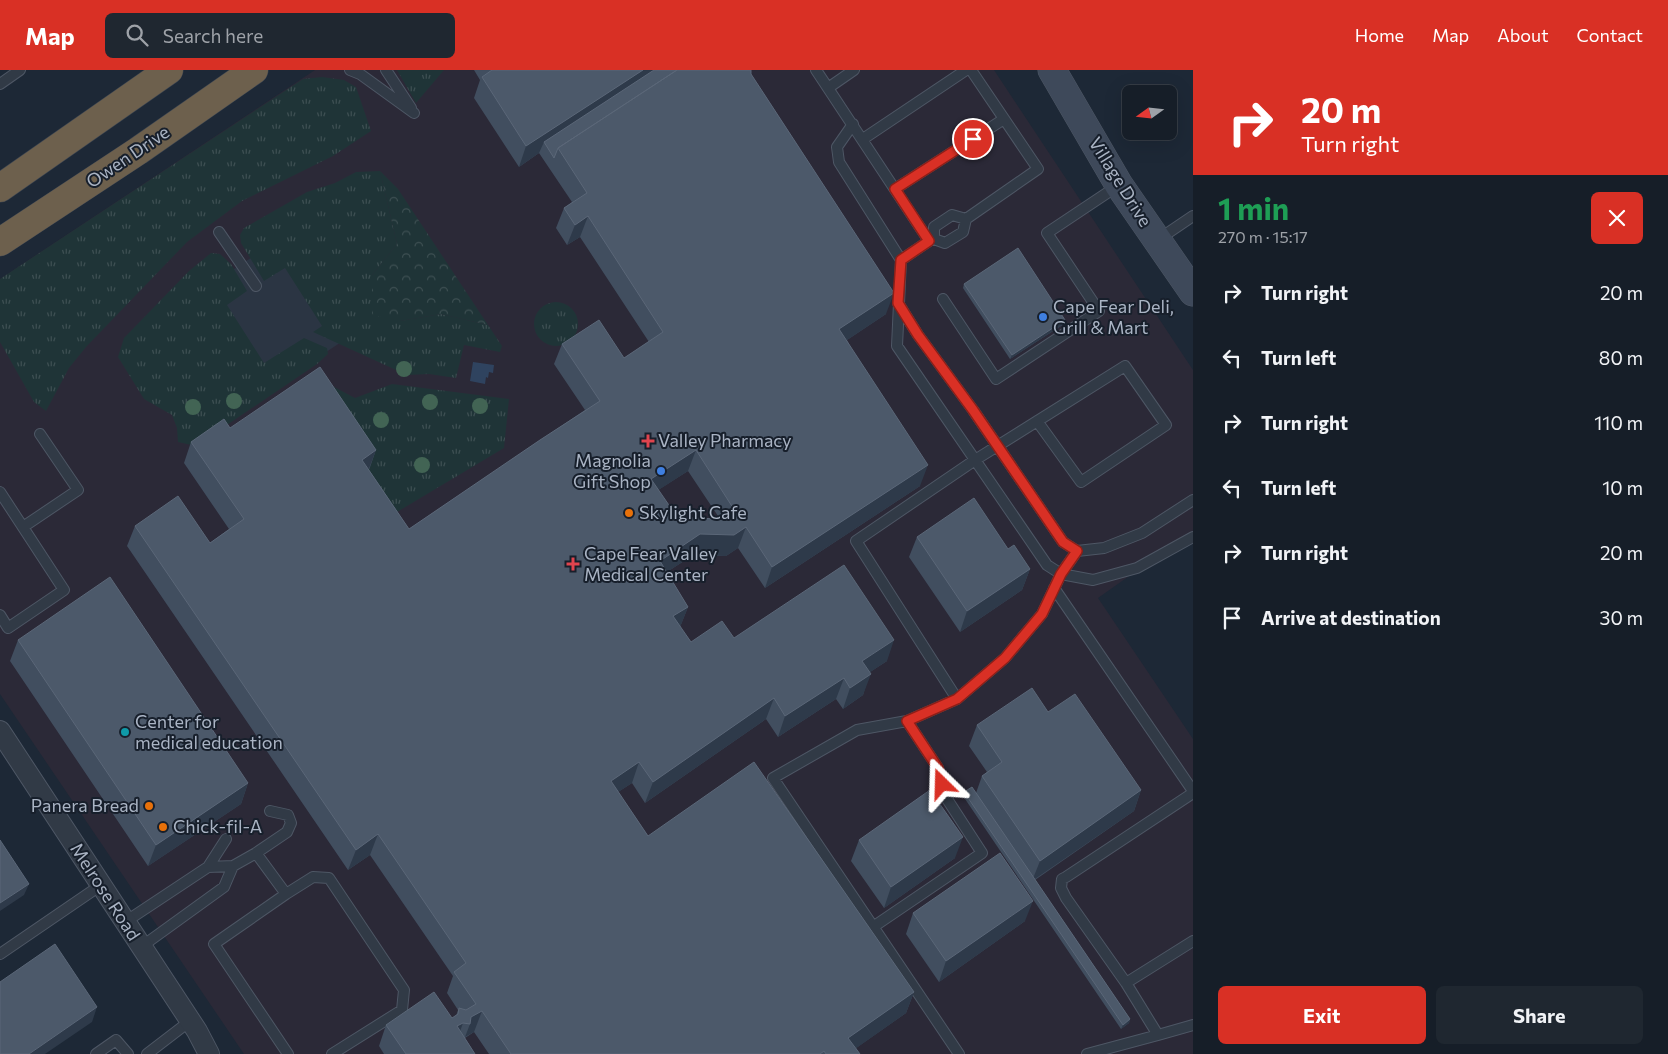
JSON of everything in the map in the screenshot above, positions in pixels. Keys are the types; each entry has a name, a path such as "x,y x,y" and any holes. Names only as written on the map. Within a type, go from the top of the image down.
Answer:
{"highway":[{"path":"0,188 169,70"},
{"name":"Owen Drive","path":"0,242 138,151 254,70"}],"main road":[{"name":"Village Drive","path":"1052,70 1119,185 1193,292"}],"street":[{"name":"Melrose Road","path":"0,731 190,1021 209,1054"}],"lane":[{"path":"0,84 20,70"},
{"path":"350,70 360,74 414,113 386,70"},
{"path":"816,70 895,189 932,240 945,243 963,232 966,219 1038,169 971,70"},
{"path":"828,88 854,70"},
{"path":"863,139 966,70"},
{"path":"895,189 1004,119"},
{"path":"852,124 837,147 839,162 901,260 897,346 1047,565 1061,574 1093,580 1137,568 1193,537"},
{"path":"943,299 996,379 1099,311 1047,233 1119,185"},
{"path":"901,260 932,240 934,227 952,215 966,219"},
{"path":"1158,240 1193,216"},
{"path":"219,232 256,286"},
{"path":"898,303 918,335 973,410 1063,542 1077,551 1104,548 1142,533 1193,500"},
{"path":"957,699 856,541 975,460 1037,420 1125,366 1166,425 1081,482 1037,420"},
{"path":"23,527 78,490 40,434"},
{"path":"0,492 64,590 4,630 0,615"},
{"path":"959,1054 773,778 857,730 907,721 957,699 1005,658 1042,614 1061,574 1077,551"},
{"path":"1054,588 1193,792 1062,879 1061,888 1066,898 1126,983 1158,1035"},
{"path":"873,927 982,852 947,799 938,768 907,721"},
{"path":"208,867 233,866 287,832 291,823 288,815 270,811"},
{"path":"125,922 208,867 226,839"},
{"path":"256,852 286,894"},
{"path":"141,947 224,887 233,866"},
{"path":"288,1054 214,944 313,877 329,878 404,990 402,1010 332,1054"},
{"path":"0,954 100,885"},
{"path":"1126,983 1193,941"},
{"path":"147,1054 190,1021"},
{"path":"1087,1054 1193,1025"},
{"path":"96,1054 116,1040 128,1054"}],"shaded area":[{"name":"Cape Fear Valley Medical Center","path":"315,70 994,70 1193,370 1193,531 1098,598 1193,739 1193,1054 244,1054 0,694 0,279"},
{"path":"293,230 358,331 258,397 193,296"}],"green space":[{"path":"397,70 444,70 416,103"},
{"path":"322,77 344,80 356,87 371,131 333,156 242,201 187,242 86,347 69,368 46,411 34,402 0,342 0,279 303,79"},
{"path":"380,171 397,244 372,275 400,321 441,314 488,325 502,346 500,352 464,345 456,378 429,374 407,375 313,332 322,326 285,268 264,281 241,243 240,235 244,228 307,192 335,183 356,172"},
{"path":"380,171 398,189 488,325 441,314 400,321 372,315 372,275 397,244"},
{"path":"211,253 220,254 231,264 247,291 227,305 264,363 304,338 327,348 328,354 317,364 196,446 178,442 177,428 172,415 144,399 118,357 124,338 189,271"},
{"path":"556,302 568,306 574,312 578,324 574,336 568,342 556,346 544,342 538,336 534,324 538,312 544,306"},
{"path":"319,379 355,398 392,384 509,399 504,448 397,512 311,385"}],"water":[{"path":"473,362 494,365 493,373 489,372 485,384 470,381"}],"building":[{"path":"492,70 643,70 526,146 482,77"},
{"path":"654,70 677,70 558,148 554,158 544,142"},
{"path":"677,70 751,70 751,74 894,293 839,329 928,465 772,567 746,527 734,535 700,534 660,561 688,607 673,616 691,642 722,621 734,638 844,565 894,640 862,661 871,674 850,688 844,678 785,716 774,698 653,782 639,762 611,781 648,836 754,762 914,992 848,1038 860,1054 826,1054 824,1051 820,1054 511,1054 482,1011 471,1017 470,1024 463,1023 457,1026 475,1054 406,1054 386,1025 434,992 452,1018 458,1014 459,1008 466,1010 476,1004 454,972 466,963 378,834 356,850 135,526 178,496 210,543 244,519 191,442 224,419 230,428 320,367 376,450 362,460 409,529 600,401 562,344 599,320 624,358 663,332 588,216 575,225 564,208 587,193 558,148","holes":["696,450 735,511 724,519 692,518 682,524 651,479"]},
{"path":"1018,248 1065,320 1012,355 964,284"},
{"path":"974,498 1008,549 1014,545 1030,569 967,611 917,537"},
{"name":"Center for medical education","path":"110,577 248,783 156,845 18,640"},
{"path":"1032,688 1048,712 1075,694 1141,790 1040,861 982,776 1002,762 977,725"},
{"path":"972,787 1130,1019 1123,1025 964,792"},
{"path":"930,790 963,837 891,887 859,840"},
{"path":"0,840 29,884 0,903"},
{"path":"1000,853 1033,901 946,961 913,913"},
{"path":"55,944 97,1007 29,1054 0,1054 0,982"}],"place":[{"name":"Cape Fear Deli, Grill & Mart","path":"1043,317"},
{"name":"Valley Pharmacy","path":"648,441"},
{"name":"Magnolia Gift Shop","path":"661,471"},
{"name":"Skylight Cafe","path":"629,513"},
{"name":"Cape Fear Valley Medical Center","path":"573,564"},
{"name":"Center for medical education","path":"125,732"},
{"name":"Panera Bread","path":"149,806"},
{"name":"Chick-fil-A","path":"163,827"}],"route":[{"path":"942,784 938,768 907,721 957,699 1005,658 1042,614 1061,574 1077,551 1063,542 973,410 918,335 898,303 901,260 929,241 895,189 973,139"}]}
